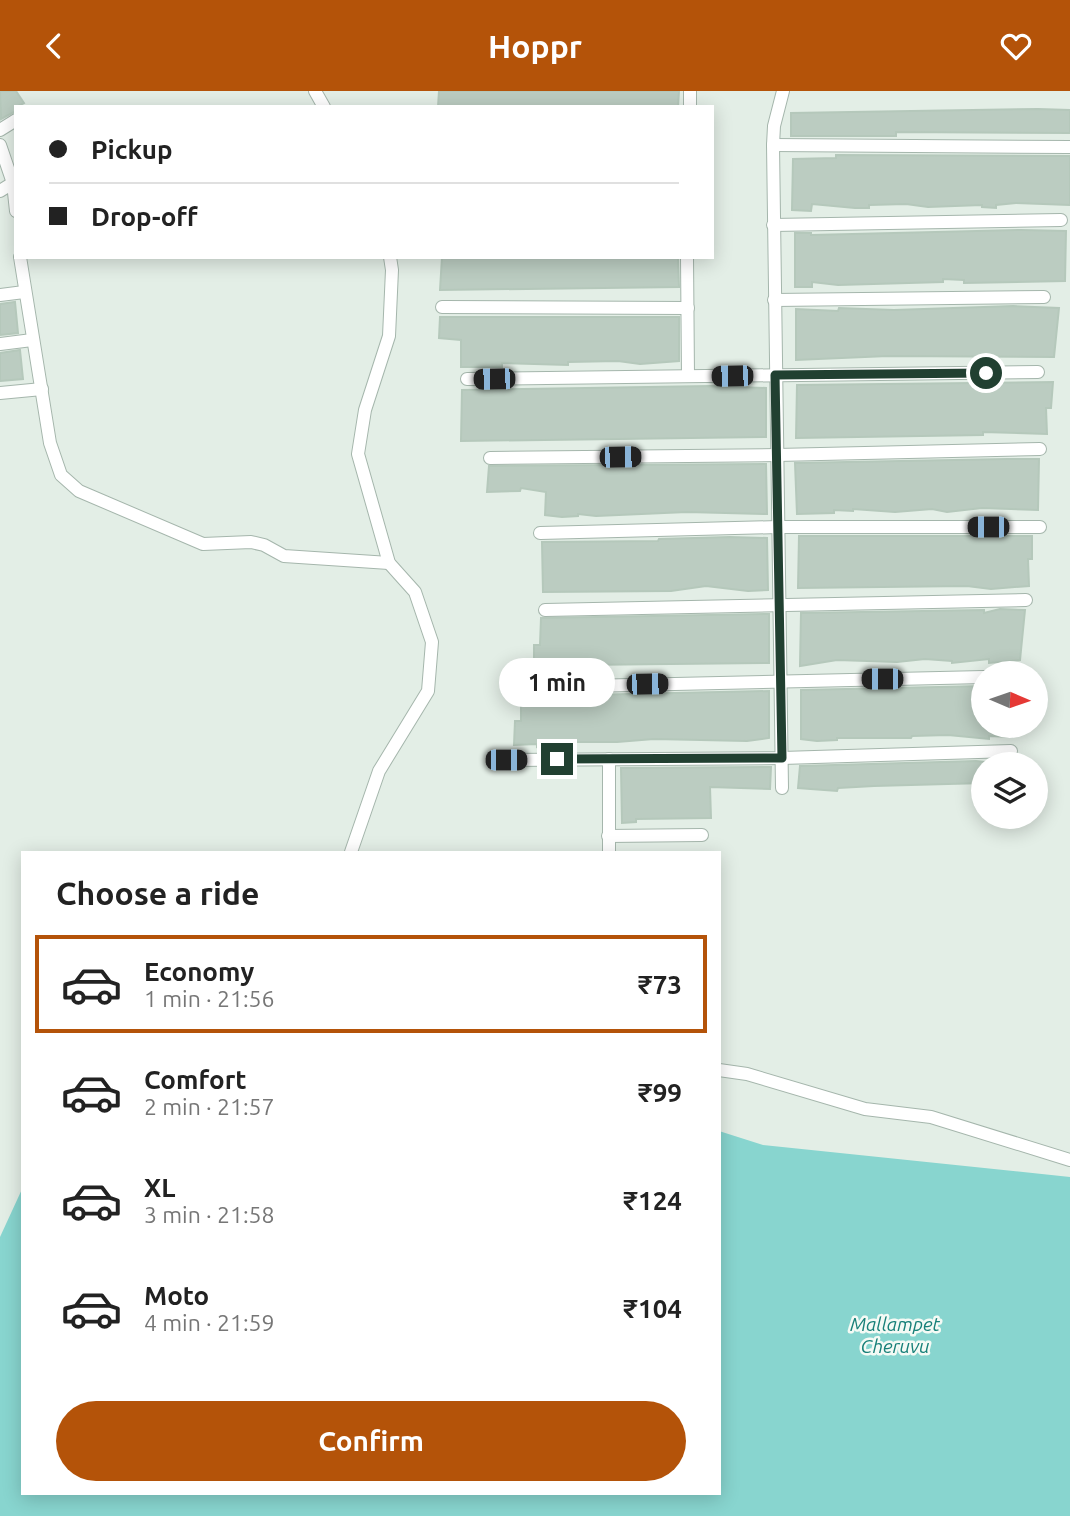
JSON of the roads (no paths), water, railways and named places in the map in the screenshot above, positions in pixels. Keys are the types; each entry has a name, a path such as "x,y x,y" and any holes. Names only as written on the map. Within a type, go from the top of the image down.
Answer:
{"street":[{"path":"782,788 773,145 774,126 783,91"},
{"path":"0,145 14,182 0,191"},
{"path":"773,145 1070,147"},
{"path":"773,225 1061,220"},
{"path":"20,259 50,443 61,475 79,491 204,544 251,542 264,545 284,556 389,563"},
{"path":"351,851 379,771 428,691 432,642 415,592 389,563 358,454 365,410 389,335 393,270 390,259"},
{"path":"687,259 688,376"},
{"path":"0,295 24,292"},
{"path":"774,300 1044,297"},
{"path":"442,307 688,308"},
{"path":"0,344 32,340"},
{"path":"467,379 1038,372"},
{"path":"0,393 42,389"},
{"path":"490,458 1040,449"},
{"path":"540,533 778,527 1040,527"},
{"path":"545,610 1026,600"},
{"path":"541,687 971,677"},
{"path":"506,760 782,758 1011,751"},
{"path":"608,759 608,851"},
{"path":"608,836 702,835"},
{"path":"721,1070 747,1074 865,1108 931,1118 1070,1160"}],"water":[{"name":"Mallampet Cheruvu","path":"721,1132 763,1145 1070,1177 1070,1516 0,1516 0,1237 21,1191 21,1495 721,1495"}]}
